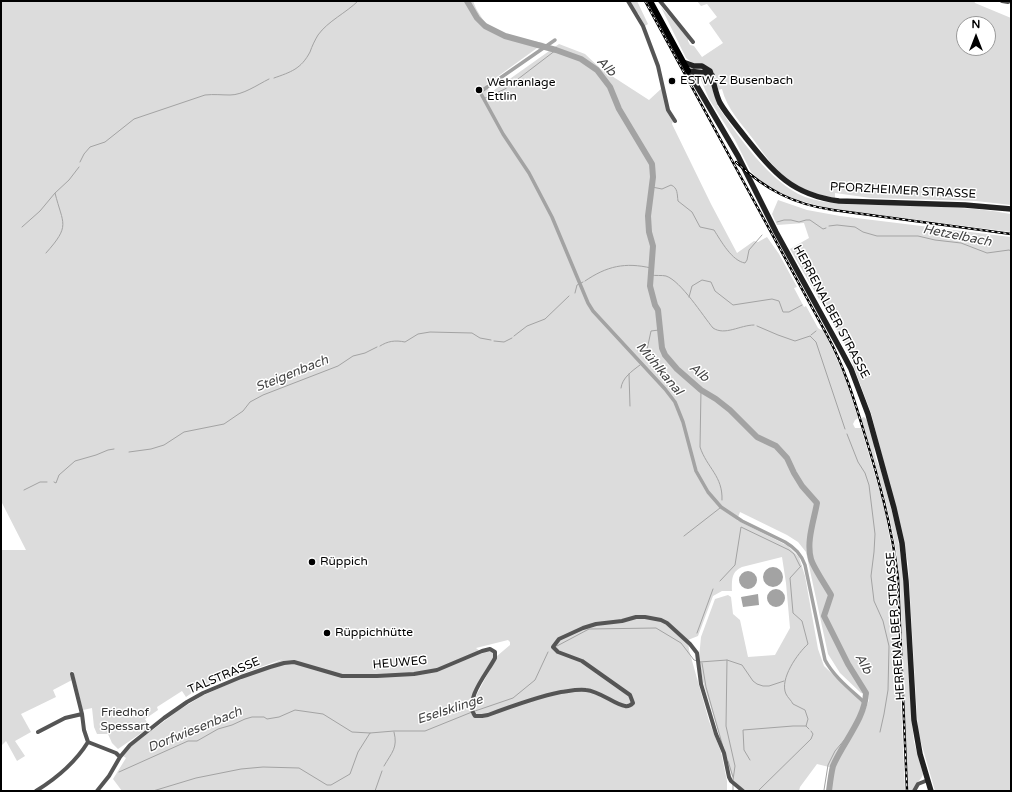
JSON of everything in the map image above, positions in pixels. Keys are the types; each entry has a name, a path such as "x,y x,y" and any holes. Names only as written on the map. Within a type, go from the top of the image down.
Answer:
{"main road":[{"name":"HERRENALBER STRASSE","path":"650,1 657,11 688,71 734,149 776,232 842,352 860,390 894,508 902,543 906,582 914,720 920,754 931,791"},
{"name":"HERRENALBER STRASSE","path":"654,1 657,11"},
{"path":"683,62 694,66 702,66 707,68 712,75"},
{"path":"688,71 694,66"},
{"path":"688,71 712,75"},
{"path":"696,85 697,76 700,72"},
{"name":"PFORZHEIMER STRASSE","path":"712,75 718,97 724,110 761,157 780,177 804,192 821,198 839,201 965,205 1011,209"}],"street":[{"path":"628,1 643,26 658,66 668,110 675,121"},
{"path":"660,1 693,42"},
{"path":"1002,1 1010,1"},
{"name":"HEUWEG","path":"299,663 327,673 342,676 414,674 437,670 488,649 494,651 496,655 474,696 472,703 473,711 476,716 482,716 538,697 576,689 596,692 620,705 626,706 633,703 630,695 582,661 558,652 553,647 555,642 583,628 596,624 622,621 636,616 661,620 667,623 690,644 697,653 702,690 716,734 724,753 729,777 731,781 743,791"},
{"name":"TALSTRASSE","path":"97,791 130,745 164,718 204,692 270,666 284,663 299,663"},
{"path":"36,791 68,767 82,752 88,742 72,674"},
{"path":"38,732 65,718 82,714"},
{"path":"88,742 116,753 120,757"},
{"path":"914,791 918,784 928,780"}],"green space":[{"name":"Friedhof Spessart","path":"1,1 473,1 480,15 492,28 509,35 544,43 486,85 490,93 559,44 585,54 601,69 649,100 662,88 673,121 672,124 737,253 754,241 758,242 767,237 779,254 797,287 794,288 804,307 806,306 818,328 821,330 823,329 845,377 858,418 853,424 855,428 861,428 884,506 895,568 905,791 830,791 833,768 817,764 800,787 799,791 745,791 733,780 703,682 699,658 701,637 715,599 728,595 731,597 733,614 740,620 748,657 775,655 790,628 782,557 738,569 732,580 732,591 722,591 713,596 698,636 688,640 689,650 709,721 721,752 727,781 727,791 122,791 113,779 126,758 123,756 130,747 179,710 202,696 283,659 196,690 186,697 182,691 157,707 158,710 145,719 150,727 118,749 112,743 108,734 97,734 94,727 92,708 83,710 73,671 70,673 72,680 53,690 56,697 21,714 31,732 15,741 25,756 17,761 6,741 1,746 1,550 26,550 1,501","holes":["740,512 787,535 798,542 806,552 828,654 840,673 861,693 869,695 869,700 864,713 861,713 862,702 824,666 818,649 805,576 799,557 788,546 737,520","508,640 510,645 497,656 477,694 474,705 465,707 470,701 482,676 494,657 493,653 489,651 481,652 476,648"]},
{"path":"630,1 637,1 648,24 645,26"},
{"path":"697,1 974,1 975,3 1011,18 1011,205 976,201 871,198 835,193 835,198 824,196 802,188 792,182 780,173 770,162 735,116 727,103 722,89 718,90 716,77 712,70 692,64 686,58 661,7 688,37 690,45 694,46 702,57 723,43 709,23 717,17 707,4 701,6"},
{"path":"701,74 709,77 719,105 717,105 745,144 767,170 779,181 805,197 814,200 841,204 927,206 994,211 1011,214 1011,232 827,208 794,199 779,192 763,183 751,172 735,140 709,99 699,76"},
{"path":"778,200 807,210 840,216 1011,237 1011,791 935,791 918,732 908,563 871,413 846,346 790,249 809,238 804,223 777,225 772,214"},
{"path":"864,417 867,420 873,439 876,458 880,467 895,523 903,568 912,724 914,742 923,774 912,791 908,791 898,561 885,499 861,418"}],"shaded area":[{"path":"773,567 780,570 783,577 780,584 773,587 766,584 763,577 766,570"},
{"path":"744,571 752,571 757,576 755,587 752,589 744,589 739,584 739,576"},
{"path":"776,589 782,592 785,598 782,604 776,607 770,604 767,598 770,592"},
{"path":"758,594 759,605 743,607 741,597"}],"waterway":[{"path":"274,78 290,72 299,66 307,58 322,30 358,1"},
{"name":"Alb","path":"467,1 477,18 485,26 505,36 556,50 581,59 597,70 610,87 619,109 652,164 653,177 648,216 649,232 653,246 650,286 655,305 658,310 662,348 665,355 677,369 701,390 730,410 757,437 776,446 787,458 802,486 817,503 809,545 814,567 831,595 824,616 848,664 866,693 865,703 858,721 833,766 829,791"},
{"name":"Mühlkanal","path":"555,40 480,92 503,134 529,173 552,217 588,303 593,311 665,389 675,402 683,422 696,471 708,492 721,507 742,521 785,542 800,554 805,565 825,660 838,678 865,703"},
{"path":"483,99 505,89 556,50"},
{"path":"80,162 90,147 105,142 134,119 205,95 235,95 269,79"},
{"path":"46,253 59,236 63,224 55,193 69,180 79,167"},
{"name":"Hetzelbach","path":"652,187 662,189 671,185 673,186 677,192 678,201 692,212 700,227 714,230 731,255 740,261 745,263 749,250 762,235"},
{"path":"22,227 40,211 55,193"},
{"name":"Hetzelbach","path":"777,222 784,220 799,222 810,220 823,229 826,228"},
{"name":"Hetzelbach","path":"829,226 837,225 855,227 863,232 877,236 918,236 935,240 961,243 987,253 1011,251"},
{"path":"585,281 601,272 616,267 633,265 651,268"},
{"path":"651,275 666,276 672,279 685,291 713,328 728,331 754,325"},
{"path":"689,297 692,286 702,280 711,282 715,291 733,305 772,299 779,301 783,312 789,312 802,305"},
{"name":"Mühlkanal","path":"575,293 577,285 583,282"},
{"name":"Steigenbach","path":"514,336 527,326 545,319 569,296"},
{"path":"757,326 795,341 810,336 816,342 845,429"},
{"path":"645,359 651,331 659,330"},
{"path":"811,335 816,331"},
{"name":"Steigenbach","path":"380,346 392,341 405,342 418,334 430,332 472,333 480,338 491,340"},
{"name":"Steigenbach","path":"494,341 504,342 512,338"},
{"name":"Steigenbach","path":"129,452 151,449 164,445 184,432 224,424 243,411 250,402 263,395 338,366 353,356 365,353 377,347"},
{"path":"621,388 625,378 640,365"},
{"path":"629,374 630,406"},
{"path":"701,390 700,447 720,485 722,500"},
{"path":"847,434 869,485 875,534 871,576 874,601 883,621 889,646 888,690 880,732"},
{"name":"Steigenbach","path":"54,482 56,483 59,475 75,461 114,449"},
{"name":"Steigenbach","path":"24,490 40,482 47,482"},
{"path":"684,536 720,508"},
{"path":"720,581 735,565 741,527 789,550 794,554 800,566"},
{"path":"801,566 790,578 793,613 802,621 808,644 799,654 787,674 785,688 786,694 793,704 805,710 808,719 806,726 809,729"},
{"path":"697,633 713,589"},
{"name":"Eselsklinge","path":"557,646 589,629 656,628 681,643 694,660 697,661"},
{"name":"Eselsklinge","path":"475,711 513,698 535,680 548,652"},
{"path":"727,660 726,726 735,766 733,780"},
{"path":"700,662 727,660 742,665 753,681 763,686 769,686 784,681"},
{"path":"702,663 706,687 723,747"},
{"name":"Dorfwiesenbach","path":"119,772 188,741 197,741 218,729 245,719 252,717 264,717 267,719 279,717 295,710 323,714 352,732 370,733"},
{"name":"Eselsklinge","path":"153,791 196,778 241,769 263,767 299,768 327,785 331,785 350,774 358,752 370,733 425,731 472,712"},
{"path":"750,760 744,750 743,730 806,726"},
{"path":"758,791 811,739 813,734 811,731"},
{"path":"384,766 395,746 394,732"},
{"path":"824,790 828,765 835,751 851,732"},
{"path":"728,761 733,777"},
{"path":"375,791 382,771"},
{"path":"733,785 733,791"}],"railway":[{"path":"645,1 827,335 839,359 852,395 880,486 889,522 898,578 907,791"},
{"path":"736,162 769,188 793,200 805,204 833,210 1011,234"}],"place":[{"name":"ESTW-Z Busenbach","path":"672,81"},
{"name":"Wehranlage Ettlin","path":"479,90"},
{"name":"Rüppich","path":"312,562"},
{"name":"Rüppichhütte","path":"327,633"}]}
